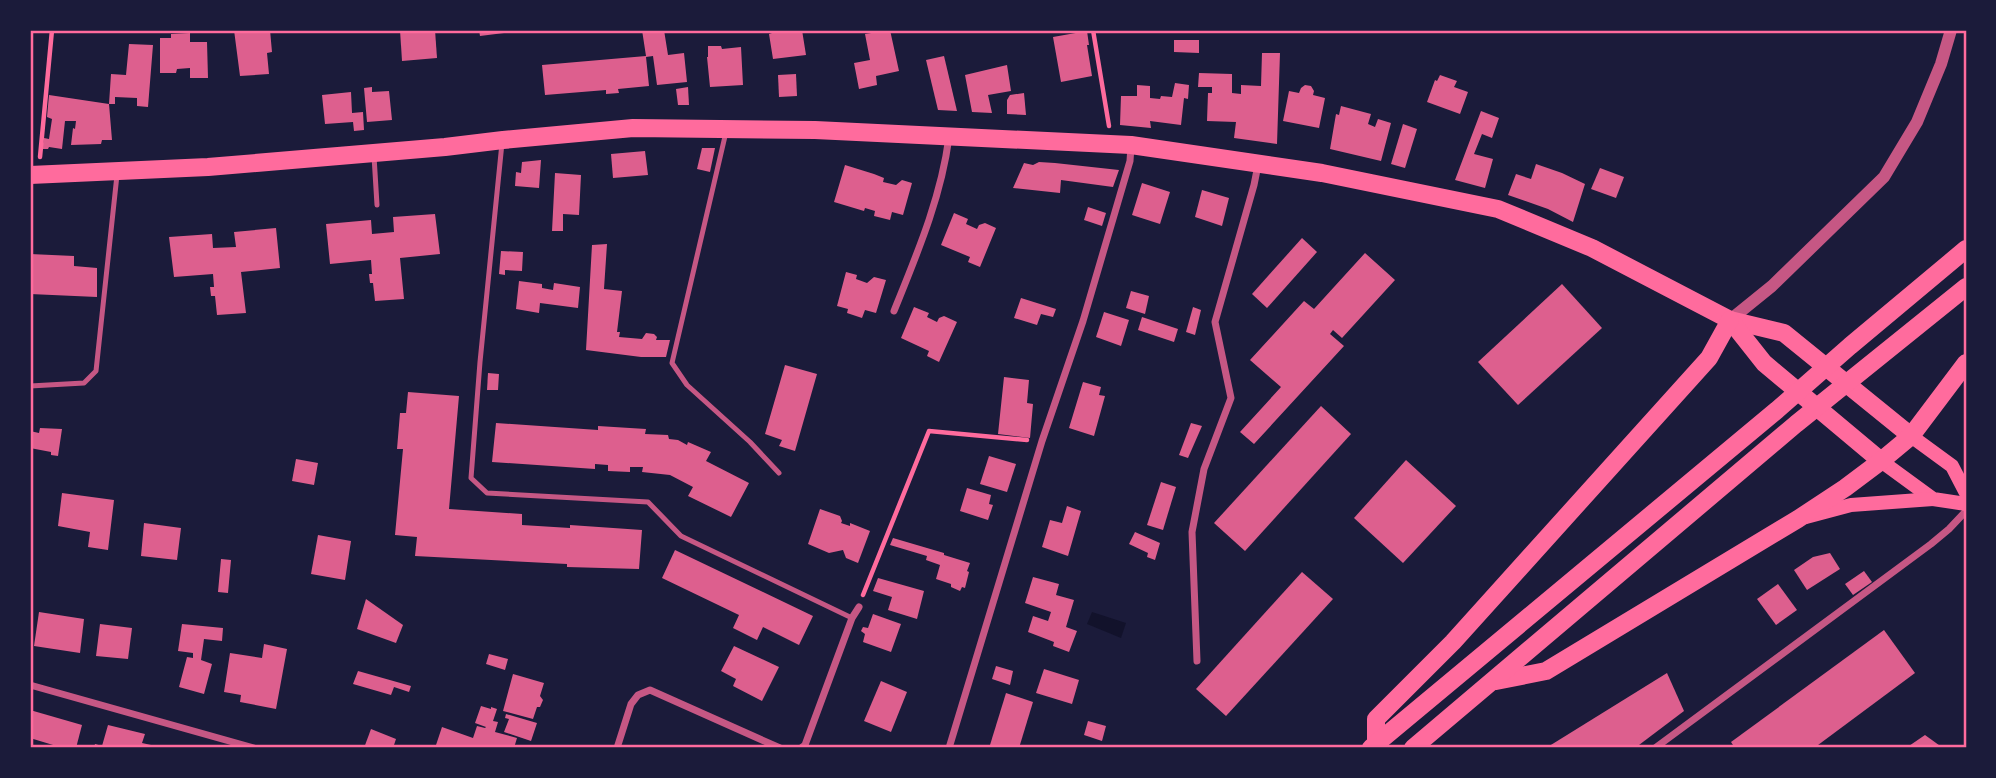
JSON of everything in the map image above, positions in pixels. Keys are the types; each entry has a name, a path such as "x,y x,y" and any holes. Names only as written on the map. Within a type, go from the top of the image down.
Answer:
{"main road":[{"path":"34,175 208,167 445,148 633,128 816,130 1131,145 1322,173 1498,209 1592,248 1730,320 1784,333 1952,466 1966,493"},
{"path":"1374,746 1777,411 1966,249"},
{"path":"1413,748 1796,424 1966,287"},
{"path":"1730,320 1765,363 1881,461 1933,499"},
{"path":"1374,746 1376,719 1453,642 1709,358 1730,320"},
{"path":"1492,682 1546,671 1798,519 1881,461 1911,436 1966,363"},
{"path":"1798,519 1851,505 1933,499 1966,503"}],"street":[{"path":"1730,320 1772,286 1884,177 1917,122 1941,64 1951,30"},
{"path":"894,311 928,226 945,165 949,136"},
{"path":"949,748 1042,441 1083,321 1130,161 1131,145"},
{"path":"1197,662 1192,532 1204,469 1231,398 1215,322 1258,163"},
{"path":"1655,748 1931,544 1966,511"},
{"path":"801,748 805,745 852,618 859,607"},
{"path":"30,685 254,748"},
{"path":"617,748 631,704 638,695 650,690 780,748"}],"lane":[{"path":"727,129 672,363 687,385 750,442 779,473"},
{"path":"503,140 481,349 471,478 487,493 648,502 681,536 852,618"},
{"path":"374,153 377,205"},
{"path":"30,386 84,383 96,371 117,172"}],"path":[{"path":"34,175 52,30"},
{"path":"1093,30 1112,145"},
{"path":"859,607 929,431 1042,441"}],"shaded area":[{"path":"1092,612 1126,623 1121,638 1087,624"}],"building":[{"path":"234,30 270,30 272,52 267,53 269,74 240,76"},
{"path":"400,30 435,30 437,58 402,61"},
{"path":"479,30 519,30 519,31 480,36"},
{"path":"642,30 664,30 668,55 684,53 687,82 657,85 653,56 646,57 649,86 618,89 619,93 606,94 606,90 545,95 542,65 646,56"},
{"path":"772,30 802,30 806,55 773,59 769,34"},
{"path":"890,30 899,71 876,76 877,85 859,89 854,63 870,60 865,34"},
{"path":"1087,31 1092,76 1061,82 1053,37"},
{"path":"190,33 190,42 207,42 208,78 190,78 190,68 177,69 176,73 160,73 160,38 171,38 171,34"},
{"path":"1174,40 1199,40 1199,53 1174,52"},
{"path":"129,44 153,45 148,107 137,106 137,98 115,97 115,104 109,104 111,74 126,75"},
{"path":"708,46 721,46 722,49 741,47 743,85 710,87"},
{"path":"1262,53 1280,53 1277,144 1234,138 1236,122 1207,121 1208,93 1212,93 1212,87 1198,87 1199,73 1232,74 1232,93 1241,94 1241,85 1261,86"},
{"path":"944,56 957,111 938,110 926,60"},
{"path":"1007,65 1011,91 988,95 992,113 972,112 965,75"},
{"path":"796,74 797,96 779,97 778,75"},
{"path":"1440,75 1457,81 1454,87 1468,92 1460,114 1427,102 1435,80 1437,81"},
{"path":"1175,83 1189,85 1188,99 1184,98 1181,125 1150,121 1151,128 1120,125 1121,96 1137,96 1137,85 1150,86 1150,98 1172,97"},
{"path":"1305,85 1311,86 1313,95 1325,98 1319,128 1283,121 1289,91 1299,93"},
{"path":"372,87 372,92 389,91 392,120 367,122 364,88"},
{"path":"688,87 689,105 678,105 676,89"},
{"path":"351,92 352,113 363,112 364,130 354,131 353,122 325,124 322,95"},
{"path":"1024,93 1026,115 1007,114 1007,100 1010,95"},
{"path":"49,95 109,104 112,140 102,140 101,144 71,145 76,121 65,121 62,149 42,149 44,138 49,139 52,119 47,117"},
{"path":"1341,106 1371,114 1368,124 1375,127 1378,119 1391,123 1381,161 1330,149 1336,114 1339,115"},
{"path":"1481,111 1499,118 1492,138 1482,134 1474,154 1493,159 1485,188 1455,180"},
{"path":"1403,124 1417,129 1405,168 1391,164"},
{"path":"702,148 715,148 710,172 697,169"},
{"path":"645,151 648,175 613,178 611,154"},
{"path":"541,160 539,188 515,186 516,172 521,173 522,162"},
{"path":"1039,162 1119,170 1113,187 1061,180 1060,193 1013,188 1024,163 1033,165"},
{"path":"1536,164 1585,184 1573,222 1548,209 1508,195 1516,174 1531,179"},
{"path":"845,165 884,178 883,182 896,185 902,180 912,183 903,215 892,212 890,220 874,216 875,211 865,208 864,211 834,202"},
{"path":"1600,168 1624,177 1616,198 1591,189"},
{"path":"555,173 581,175 579,215 563,214 563,231 552,231"},
{"path":"1142,183 1170,192 1160,224 1132,215"},
{"path":"1202,190 1229,198 1222,226 1195,217"},
{"path":"1088,207 1106,213 1102,226 1084,220"},
{"path":"954,213 968,219 966,224 977,229 985,223 996,228 980,267 968,262 970,257 941,245"},
{"path":"435,214 440,254 400,258 404,299 375,301 369,274 372,274 371,260 330,264 326,224 371,220 372,234 394,232 393,217"},
{"path":"276,228 280,268 241,272 246,313 217,315 215,296 211,296 210,287 214,287 213,274 174,277 169,237 212,234 213,248 236,247 234,232"},
{"path":"1302,238 1317,252 1267,308 1252,294"},
{"path":"607,244 604,289 622,291 617,332 620,332 619,337 642,339 646,333 654,334 656,340 670,340 666,357 641,357 586,350 592,245"},
{"path":"501,251 523,252 522,271 505,270 505,275 499,274"},
{"path":"1365,253 1395,280 1342,338 1333,330 1330,334 1344,346 1254,444 1240,432 1281,387 1250,360 1304,301 1314,309"},
{"path":"30,254 74,256 74,266 97,268 97,297 30,294"},
{"path":"846,272 857,275 856,279 867,283 874,277 886,280 876,313 865,310 862,318 837,306"},
{"path":"519,281 542,284 542,288 553,290 554,283 580,287 578,308 540,303 539,313 516,309"},
{"path":"1562,284 1602,328 1518,405 1478,362"},
{"path":"1131,291 1149,296 1145,314 1126,308"},
{"path":"1021,298 1056,309 1053,317 1041,314 1037,325 1014,318"},
{"path":"914,307 929,313 927,317 937,322 944,316 957,322 939,362 927,356 929,351 901,338"},
{"path":"1193,307 1201,310 1195,335 1186,332"},
{"path":"1104,312 1129,320 1121,346 1096,337"},
{"path":"1142,317 1178,329 1174,342 1138,330"},
{"path":"785,365 817,374 795,451 779,446 782,440 765,434"},
{"path":"488,373 499,374 498,390 487,390"},
{"path":"1004,377 1029,380 1027,403 1033,404 1030,438 998,434"},
{"path":"1083,382 1101,387 1099,395 1105,396 1094,436 1069,428"},
{"path":"408,392 459,396 449,509 522,514 522,525 642,530 639,569 567,567 567,564 415,556 417,537 395,535 403,449 397,449 400,413 406,413"},
{"path":"1321,406 1351,434 1245,551 1214,523"},
{"path":"496,423 598,430 598,426 646,429 645,434 668,435 669,439 687,445 688,442 711,452 706,461 749,483 731,517 688,496 693,487 670,475 642,472 643,467 630,467 630,472 608,471 608,465 595,464 595,469 492,462"},
{"path":"1191,423 1202,426 1188,458 1179,455"},
{"path":"40,428 62,429 58,456 30,448 30,431 39,433"},
{"path":"989,456 1016,464 1007,492 980,484"},
{"path":"296,459 318,463 314,485 292,481"},
{"path":"1406,460 1456,506 1403,563 1354,518"},
{"path":"1161,482 1176,487 1163,530 1147,525"},
{"path":"967,488 991,495 989,504 993,505 988,520 960,511"},
{"path":"62,493 114,500 108,550 88,547 90,532 58,526"},
{"path":"1067,506 1081,511 1068,556 1042,547 1050,520 1062,523"},
{"path":"820,509 840,516 841,523 850,526 850,523 870,531 858,563 846,558 843,550 829,553 808,544"},
{"path":"144,523 181,528 177,560 141,556"},
{"path":"1135,532 1160,543 1155,560 1147,557 1148,553 1129,544"},
{"path":"318,535 351,541 345,580 311,574"},
{"path":"893,538 970,563 965,588 962,587 960,591 951,587 951,584 936,579 940,565 926,560 927,556 890,545"},
{"path":"675,550 813,616 799,645 763,627 757,640 733,628 739,615 662,578"},
{"path":"1830,553 1840,569 1807,590 1794,570 1813,557"},
{"path":"221,559 231,560 228,593 218,592"},
{"path":"1864,571 1872,582 1853,595 1845,584"},
{"path":"1302,572 1333,599 1226,716 1196,689"},
{"path":"1033,577 1059,584 1056,595 1074,600 1066,627 1077,631 1069,652 1053,646 1054,642 1028,632 1033,616 1048,621 1051,612 1025,603"},
{"path":"878,578 924,591 917,619 888,610 892,597 873,591"},
{"path":"1778,584 1797,610 1776,625 1757,599"},
{"path":"366,599 403,625 396,643 357,629"},
{"path":"39,612 84,619 80,653 34,646"},
{"path":"873,614 901,624 891,652 863,642 865,634 861,631 863,627 868,628"},
{"path":"100,624 132,628 128,659 96,656"},
{"path":"182,624 223,628 222,641 204,639 201,660 212,664 204,694 179,687 187,657 193,658 193,653 178,651"},
{"path":"1884,630 1915,673 1814,748 1735,748 1731,742"},
{"path":"264,644 287,649 276,709 240,702 241,695 224,692 230,653 262,658"},
{"path":"734,646 779,667 762,701 733,686 736,679 721,671"},
{"path":"489,654 508,659 505,670 486,664"},
{"path":"996,666 1013,671 1010,685 992,679"},
{"path":"1044,669 1079,680 1072,704 1036,693"},
{"path":"358,671 411,686 409,692 394,687 391,695 353,684"},
{"path":"1667,673 1684,711 1635,748 1546,748"},
{"path":"513,674 544,683 540,696 543,700 533,719 503,711"},
{"path":"881,681 907,692 891,732 864,721"},
{"path":"1006,693 1033,702 1019,748 990,745"},
{"path":"481,706 497,709 493,721 498,722 495,732 517,738 514,748 435,748 442,727 473,738 477,726 485,728 475,723"},
{"path":"30,710 82,725 76,748 63,748 30,738"},
{"path":"506,714 537,723 531,741 504,732 509,719 505,718"},
{"path":"1088,721 1106,726 1102,741 1084,735"},
{"path":"108,725 145,734 142,743 151,745 150,748 94,748 95,744 102,746"},
{"path":"371,729 396,739 393,748 364,748"},
{"path":"1925,735 1943,748 1906,748"}]}
